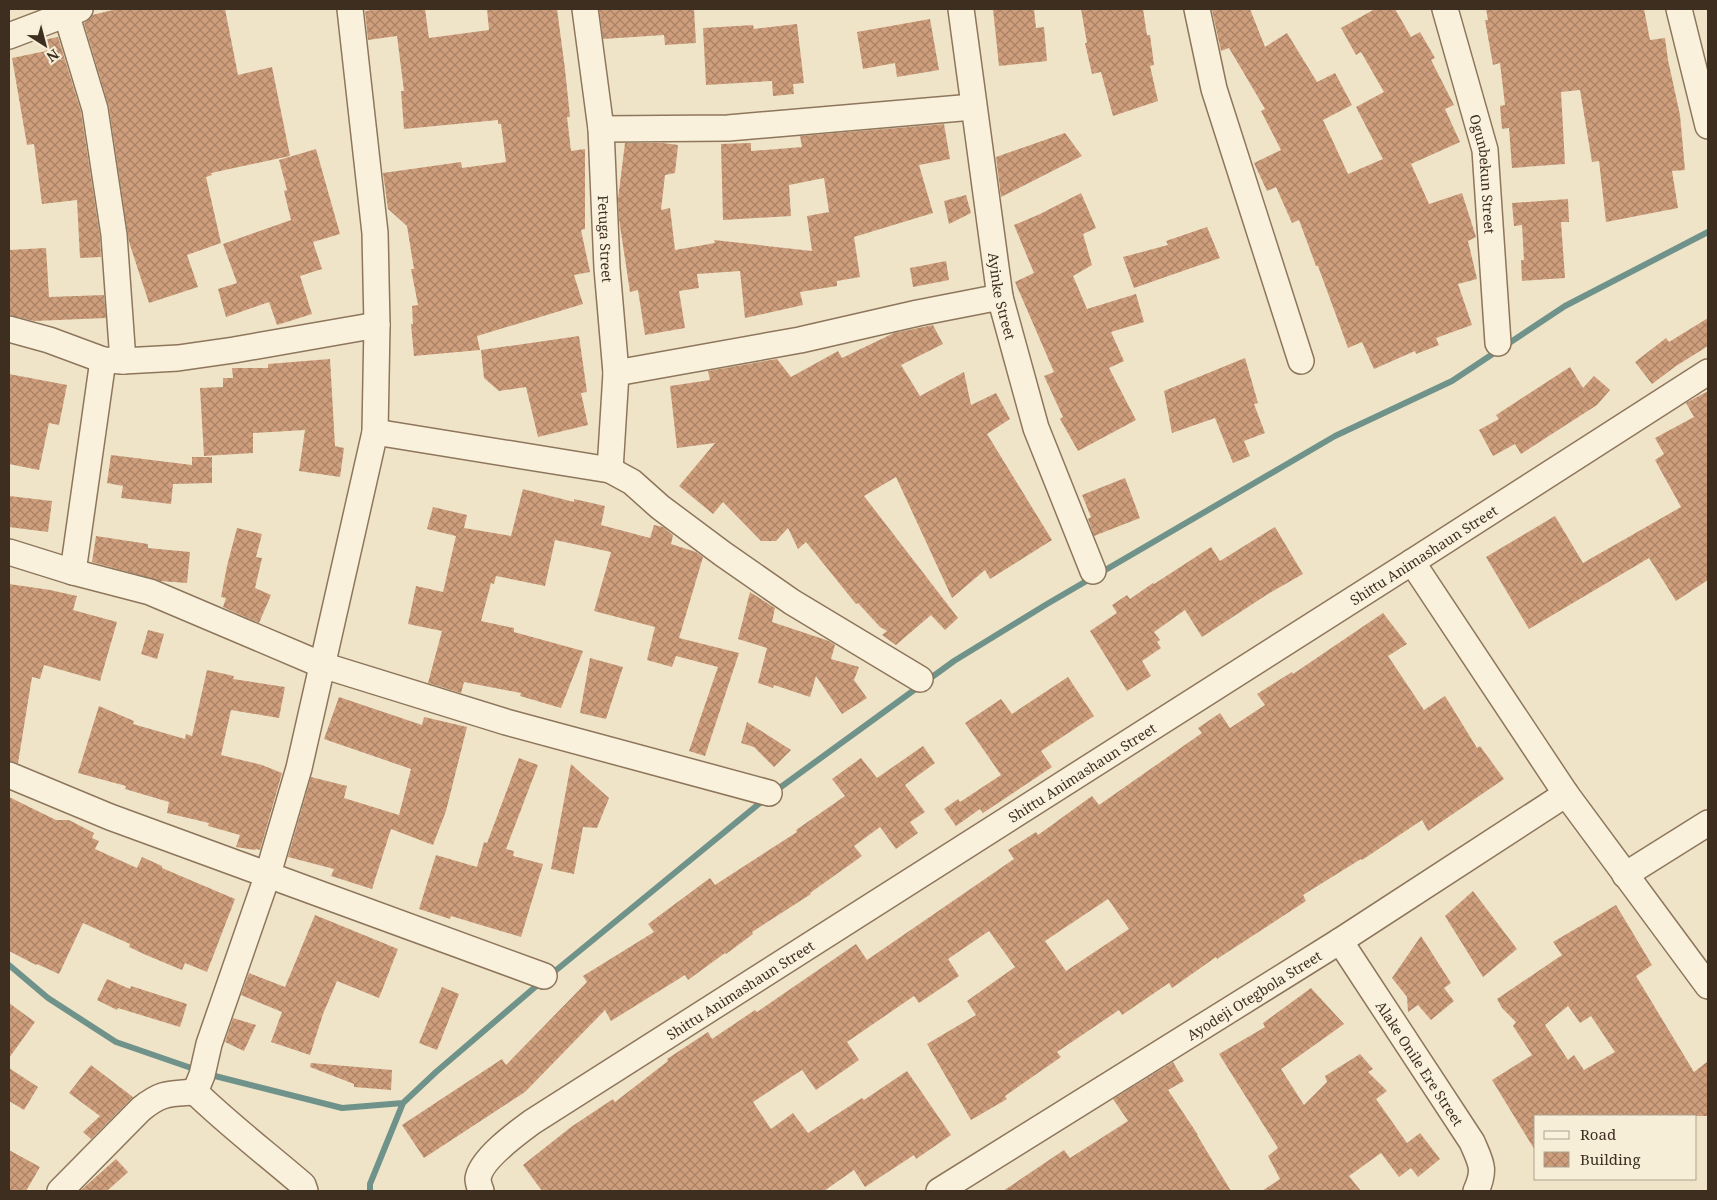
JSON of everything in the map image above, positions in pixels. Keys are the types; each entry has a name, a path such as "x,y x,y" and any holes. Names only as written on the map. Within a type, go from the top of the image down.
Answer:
{"street":[{"path":"305,1191 303,1185 219,1116 201,1073 268,874 299,768 375,432 377,325 375,233 350,9"},
{"name":"Fetuga Street","path":"585,9 602,129 607,268 616,373 610,470"},
{"name":"Ayinke Street","path":"961,9 1000,297 1036,428 1093,571"},
{"path":"1197,9 1214,89 1302,361"},
{"name":"Ogunbekun Street","path":"1445,9 1485,150 1498,343"},
{"path":"1679,9 1708,126"},
{"path":"9,36 73,11 95,109 114,235 113,361 73,572"},
{"path":"602,129 728,128 973,107"},
{"path":"616,373 800,340 918,313 1000,297"},
{"path":"9,329 113,361 178,358 377,325"},
{"name":"Shittu Animashaun Street","path":"481,1191 478,1179 486,1162 503,1144 532,1122 1708,372"},
{"path":"375,432 610,470 632,482 660,507 792,602 920,679"},
{"path":"9,552 73,572 150,592 322,665 506,722 769,793"},
{"path":"1412,562 1566,794 1708,986"},
{"path":"9,775 110,817 544,976"},
{"name":"Ayodeji Otegbola Street","path":"940,1191 1340,941 1566,794"},
{"path":"1625,875 1708,823"},
{"name":"Alake Onile Ere Street","path":"1340,941 1472,1142 1482,1164 1482,1179 1476,1191"},
{"path":"60,1191 141,1109 153,1099 201,1073"}],"building":[{"path":"117,9 225,9 238,75 272,67 290,156 211,173 212,175 206,177 221,243 187,255 198,287 149,303 129,242 109,107 84,23 92,15"},
{"path":"425,9 429,38 489,30 487,9 557,9 570,117 567,117 571,151 585,149 585,229 581,230 590,272 574,275 583,304 477,336 480,350 414,356 411,324 413,324 412,306 418,305 411,269 414,269 407,226 388,209 383,173 461,162 462,168 506,162 501,124 498,124 498,120 404,129 401,91 404,91 397,36 368,40 365,11"},
{"path":"599,9 694,9 696,43 665,45 664,35 603,39"},
{"path":"993,9 1034,9 1036,28 1044,27 1047,61 999,66"},
{"path":"1081,9 1143,9 1147,35 1150,35 1154,65 1150,66 1158,101 1113,116 1101,72 1092,74 1085,43 1087,43"},
{"path":"1250,9 1265,47 1287,33 1317,82 1335,73 1352,105 1323,120 1348,174 1383,159 1356,107 1384,92 1361,52 1356,55 1341,28 1375,9 1395,9 1411,37 1420,32 1435,58 1431,60 1454,105 1445,109 1460,142 1411,164 1429,204 1462,193 1476,237 1468,241 1477,279 1458,284 1472,325 1436,338 1439,345 1416,354 1415,351 1374,369 1362,342 1348,348 1299,220 1292,223 1276,187 1267,191 1254,163 1281,150 1261,111 1265,109 1229,48 1221,51 1212,10"},
{"path":"1486,9 1644,9 1650,40 1665,38 1680,115 1685,170 1672,171 1678,208 1606,222 1599,161 1592,162 1580,90 1561,92 1565,164 1512,168 1509,128 1502,129 1500,106 1505,105 1500,63 1493,65 1485,20 1488,20"},
{"path":"930,19 939,70 897,77 895,63 863,69 857,32"},
{"path":"797,24 804,83 793,84 794,94 773,96 772,81 706,85 703,28 753,25 754,29"},
{"path":"58,37 81,112 100,237 101,257 80,258 77,200 42,204 34,144 27,145 12,58 46,51 43,40"},
{"path":"944,124 950,159 919,165 933,213 854,237 860,277 837,281 837,286 800,292 803,305 745,318 740,271 697,274 699,288 679,291 685,328 645,335 638,290 630,292 619,219 618,199 625,143 678,145 675,173 665,175 661,210 670,208 675,250 715,243 714,240 812,251 807,216 829,212 824,178 789,185 791,216 723,220 721,144 751,143 751,151 802,147 800,136"},
{"path":"1065,133 1082,156 1001,197 996,157"},
{"path":"316,149 340,234 313,242 322,269 300,276 312,314 277,325 269,302 226,317 218,289 237,283 223,244 291,220 284,191 287,190 279,160"},
{"path":"1081,193 1096,228 1083,234 1092,265 1073,276 1087,309 1136,294 1144,322 1111,332 1124,361 1109,368 1136,420 1078,451 1060,419 1063,417 1044,376 1054,372 1015,282 1034,273 1014,225"},
{"path":"966,195 971,213 949,224 944,201"},
{"path":"1568,199 1569,222 1561,222 1565,278 1522,281 1521,260 1524,260 1522,225 1514,226 1512,203"},
{"path":"1207,227 1220,258 1134,288 1123,257 1168,245 1166,241"},
{"path":"46,248 49,297 104,295 106,318 34,321 9,315 9,250"},
{"path":"946,261 949,280 913,287 910,268"},
{"path":"1708,318 1708,346 1652,384 1635,362 1666,338 1669,342"},
{"path":"933,325 943,344 901,365 920,396 964,372 971,405 996,393 1010,419 987,434 1052,540 990,579 985,570 952,598 896,477 864,496 958,618 945,630 931,615 896,645 882,635 887,631 880,627 858,603 856,604 806,542 798,549 788,528 776,541 761,541 723,502 713,514 679,486 715,443 677,448 670,386 710,380 708,371 777,359 791,377 838,351 842,358 894,333"},
{"path":"579,336 587,392 581,393 588,425 538,437 526,387 499,391 484,378 481,350"},
{"path":"1245,358 1258,403 1254,404 1265,433 1244,441 1250,456 1233,463 1215,418 1172,433 1164,391"},
{"path":"330,359 335,446 344,448 340,477 299,471 305,430 253,433 253,453 204,456 200,388 223,387 223,378 233,378 232,368 268,368 268,364"},
{"path":"1570,367 1583,388 1594,376 1610,390 1597,405 1521,454 1515,444 1493,456 1479,430 1499,419 1496,415"},
{"path":"9,374 67,385 59,425 49,423 39,470 9,464"},
{"path":"1708,391 1708,580 1676,601 1649,558 1529,629 1486,557 1555,516 1583,563 1681,507 1655,460 1664,454 1655,438 1694,417 1686,403"},
{"path":"111,455 192,465 192,457 212,457 212,483 173,484 171,504 121,498 123,486 107,483"},
{"path":"1125,478 1140,518 1094,536 1088,519 1091,517 1082,495"},
{"path":"523,489 574,502 574,499 605,506 601,525 650,538 654,525 663,527 673,535 671,544 696,552 703,557 679,638 739,653 705,756 689,751 718,667 676,656 672,667 647,660 655,627 594,611 611,552 555,540 545,586 496,576 494,584 491,583 481,621 514,628 514,632 583,651 561,708 520,696 521,693 464,682 461,693 428,683 442,631 408,624 416,586 443,592 456,536 427,529 433,507 467,515 464,528 511,536"},
{"path":"9,496 52,501 48,532 9,527"},
{"path":"1275,527 1303,574 1268,594 1202,637 1185,610 1154,632 1160,640 1157,642 1161,648 1142,661 1151,676 1127,691 1090,631 1117,613 1112,605 1127,595 1130,599 1211,547 1220,561"},
{"path":"237,528 262,534 256,557 262,558 255,588 271,595 259,623 223,607 226,598 221,597"},
{"path":"96,536 148,544 148,548 190,552 187,583 160,581 92,562"},
{"path":"9,584 77,596 73,610 117,622 100,681 44,665 40,679 32,677 18,763 9,761"},
{"path":"750,592 775,608 772,622 829,641 835,645 831,659 859,667 854,680 867,698 842,714 816,676 810,697 774,685 773,688 758,683 767,648 738,639"},
{"path":"1383,613 1407,644 1388,656 1424,710 1445,696 1477,748 1480,746 1504,779 1428,831 1422,820 1362,860 1303,895 1306,901 1217,959 1216,957 1172,988 1169,983 1122,1015 1119,1010 1057,1052 1061,1057 1005,1096 1007,1099 971,1120 927,1044 976,1015 967,1001 1015,967 989,931 948,959 959,976 919,1003 914,996 847,1042 859,1060 816,1090 802,1070 753,1102 771,1129 793,1113 808,1133 862,1098 864,1100 907,1071 951,1135 916,1159 914,1155 865,1187 854,1170 824,1191 542,1191 523,1165 571,1127 613,1099 615,1102 668,1061 667,1059 708,1032 712,1039 755,1010 757,1012 856,944 867,960 1014,859 1008,850 1036,832 1038,835 1092,796 1099,805 1202,733 1198,728 1220,713 1230,728 1265,705 1257,694 1292,672 1293,674","holes":["1108,899 1129,929 1066,971 1045,941"]},
{"path":"148,630 164,634 157,659 141,654"},
{"path":"590,658 623,667 606,719 580,713"},
{"path":"207,670 234,676 233,679 285,687 279,718 231,710 221,755 262,765 282,773 260,850 236,847 240,835 208,826 209,823 167,813 169,802 125,789 126,786 78,773 99,706 134,721 133,724 185,739 186,734 192,736"},
{"path":"1068,677 1094,716 1041,751 1052,767 983,813 980,809 956,826 944,809 958,799 960,802 1001,775 965,723 1001,699 1012,714"},
{"path":"339,697 422,725 424,717 467,727 446,811 433,845 391,829 372,889 331,876 334,869 288,857 311,777 347,786 344,798 399,815 411,769 324,739"},
{"path":"747,722 791,750 774,767 754,747 741,743"},
{"path":"923,746 935,763 905,785 925,812 910,822 918,833 896,849 880,827 854,846 862,856 811,894 752,932 753,934 688,980 685,975 611,1021 605,1010 525,1092 424,1158 402,1125 502,1059 506,1065 587,982 583,976 654,932 648,924 710,878 715,885 797,832 796,830 845,796 832,779 861,758 877,778"},
{"path":"519,758 538,765 506,849 514,851 513,856 543,864 521,937 451,916 450,919 419,909 436,855 477,867 484,842 487,843"},
{"path":"571,764 609,798 597,828 583,827 574,874 551,869"},
{"path":"9,797 56,820 69,820 94,833 92,838 99,841 95,849 137,868 142,857 162,866 162,868 235,899 207,972 185,963 182,970 129,947 130,944 83,923 59,974 9,951"},
{"path":"1473,891 1517,949 1483,977 1445,916"},
{"path":"1616,905 1652,965 1636,976 1694,1072 1708,1061 1708,1116 1534,1115 1534,1149 1492,1080 1532,1055 1513,1026 1516,1022 1502,1008 1497,999 1562,955 1553,942","holes":["1568,1006 1580,1023 1591,1016 1615,1052 1584,1070 1574,1055 1568,1060 1545,1025"]},
{"path":"315,915 398,949 379,998 337,981 323,1014 310,1055 271,1042 282,1012 241,995 249,973 285,987"},
{"path":"1421,936 1451,983 1444,988 1454,1001 1431,1020 1418,1005 1408,1012 1407,997 1392,978"},
{"path":"107,979 130,989 131,986 187,1004 180,1027 118,1008 117,1010 97,1000"},
{"path":"442,987 459,994 437,1050 419,1043"},
{"path":"1311,988 1344,1024 1281,1069 1304,1105 1327,1082 1325,1076 1360,1054 1373,1069 1368,1072 1387,1091 1376,1099 1407,1143 1420,1133 1440,1159 1418,1177 1411,1168 1399,1177 1381,1153 1349,1176 1361,1191 1262,1191 1280,1179 1268,1156 1278,1148 1219,1054 1265,1027 1263,1023"},
{"path":"9,1003 35,1022 9,1058"},
{"path":"233,1018 256,1025 244,1051 225,1042"},
{"path":"1173,1062 1184,1081 1168,1090 1198,1135 1231,1191 1003,1191 1064,1150 1070,1158 1128,1121 1113,1099"},
{"path":"311,1063 392,1070 391,1090 354,1087 354,1084 310,1067"},
{"path":"91,1065 133,1097 91,1139 83,1132 100,1116 69,1093"},
{"path":"9,1068 38,1087 24,1110 9,1101"},
{"path":"9,1150 40,1167 26,1191 9,1191"},
{"path":"116,1159 128,1172 107,1191 80,1191"}],"waterway":[{"path":"774,792 954,661 1047,604 1335,436 1452,381 1565,306 1708,232"},
{"path":"549,976 766,798"},
{"path":"9,965 48,998 116,1042 197,1070"},
{"path":"370,1191 370,1184 403,1103 436,1072 541,982"},
{"path":"207,1074 342,1108 403,1103"}]}
